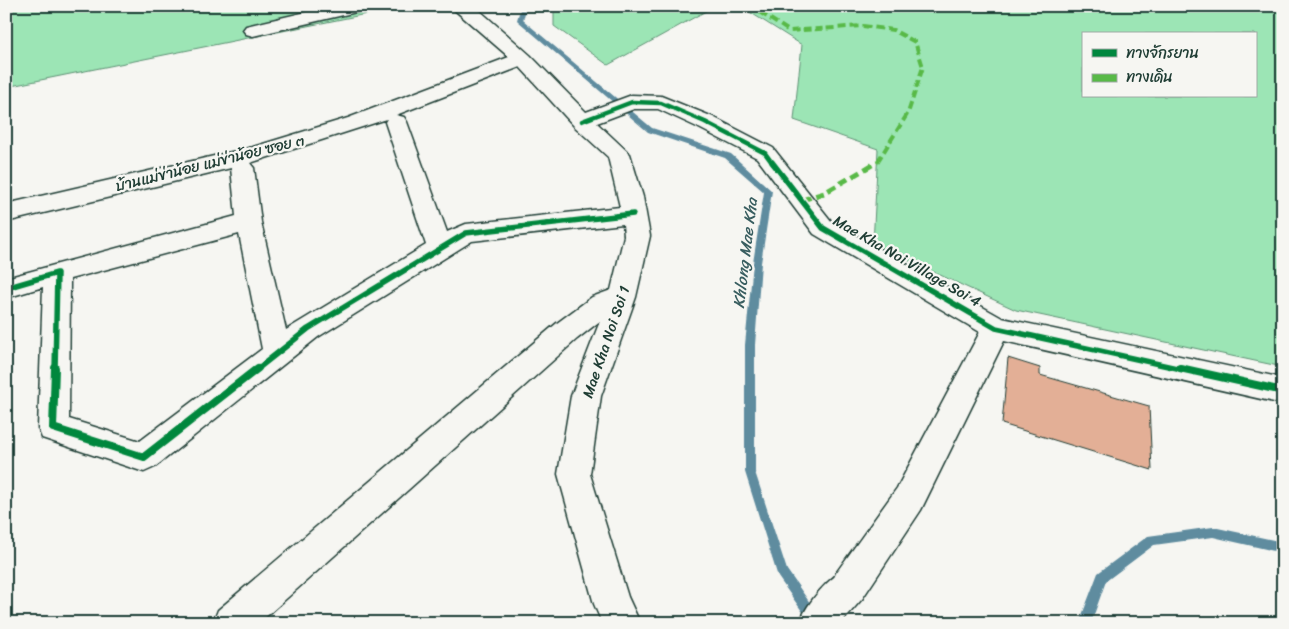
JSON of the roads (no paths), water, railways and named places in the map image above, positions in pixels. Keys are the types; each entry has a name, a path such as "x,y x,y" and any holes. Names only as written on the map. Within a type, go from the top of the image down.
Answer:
{"street":[{"path":"253,30 358,6"},
{"name":"Mae Kha Noi Soi 1","path":"459,6 471,13 523,59 582,121 618,154 634,214 637,236 623,298 586,396 574,474 612,604 622,623"},
{"name":"บ้านแม่ข่าน้อย แม่ข่าน้อย ซอย ๓","path":"6,213 256,154 356,123 523,59"},
{"name":"Mae Kha Noi Village Soi 4","path":"582,121 632,102 661,103 705,122 765,153 823,228 996,328 1283,391"},
{"path":"396,122 440,248"},
{"path":"242,168 249,222 276,354"},
{"path":"57,273 53,428 144,457 308,329 466,233 634,214"},
{"path":"6,288 249,222"},
{"path":"231,623 567,332 602,305 623,298"},
{"path":"817,623 848,586 909,499 996,328"}],"waterway":[{"name":"Khlong Mae Kha","path":"524,6 520,20 650,130 728,156 768,191 757,263 750,345 750,472 782,573 813,617"},
{"name":"Khlong Mae Kha","path":"1085,623 1102,577 1152,540 1213,532 1283,548"}]}
